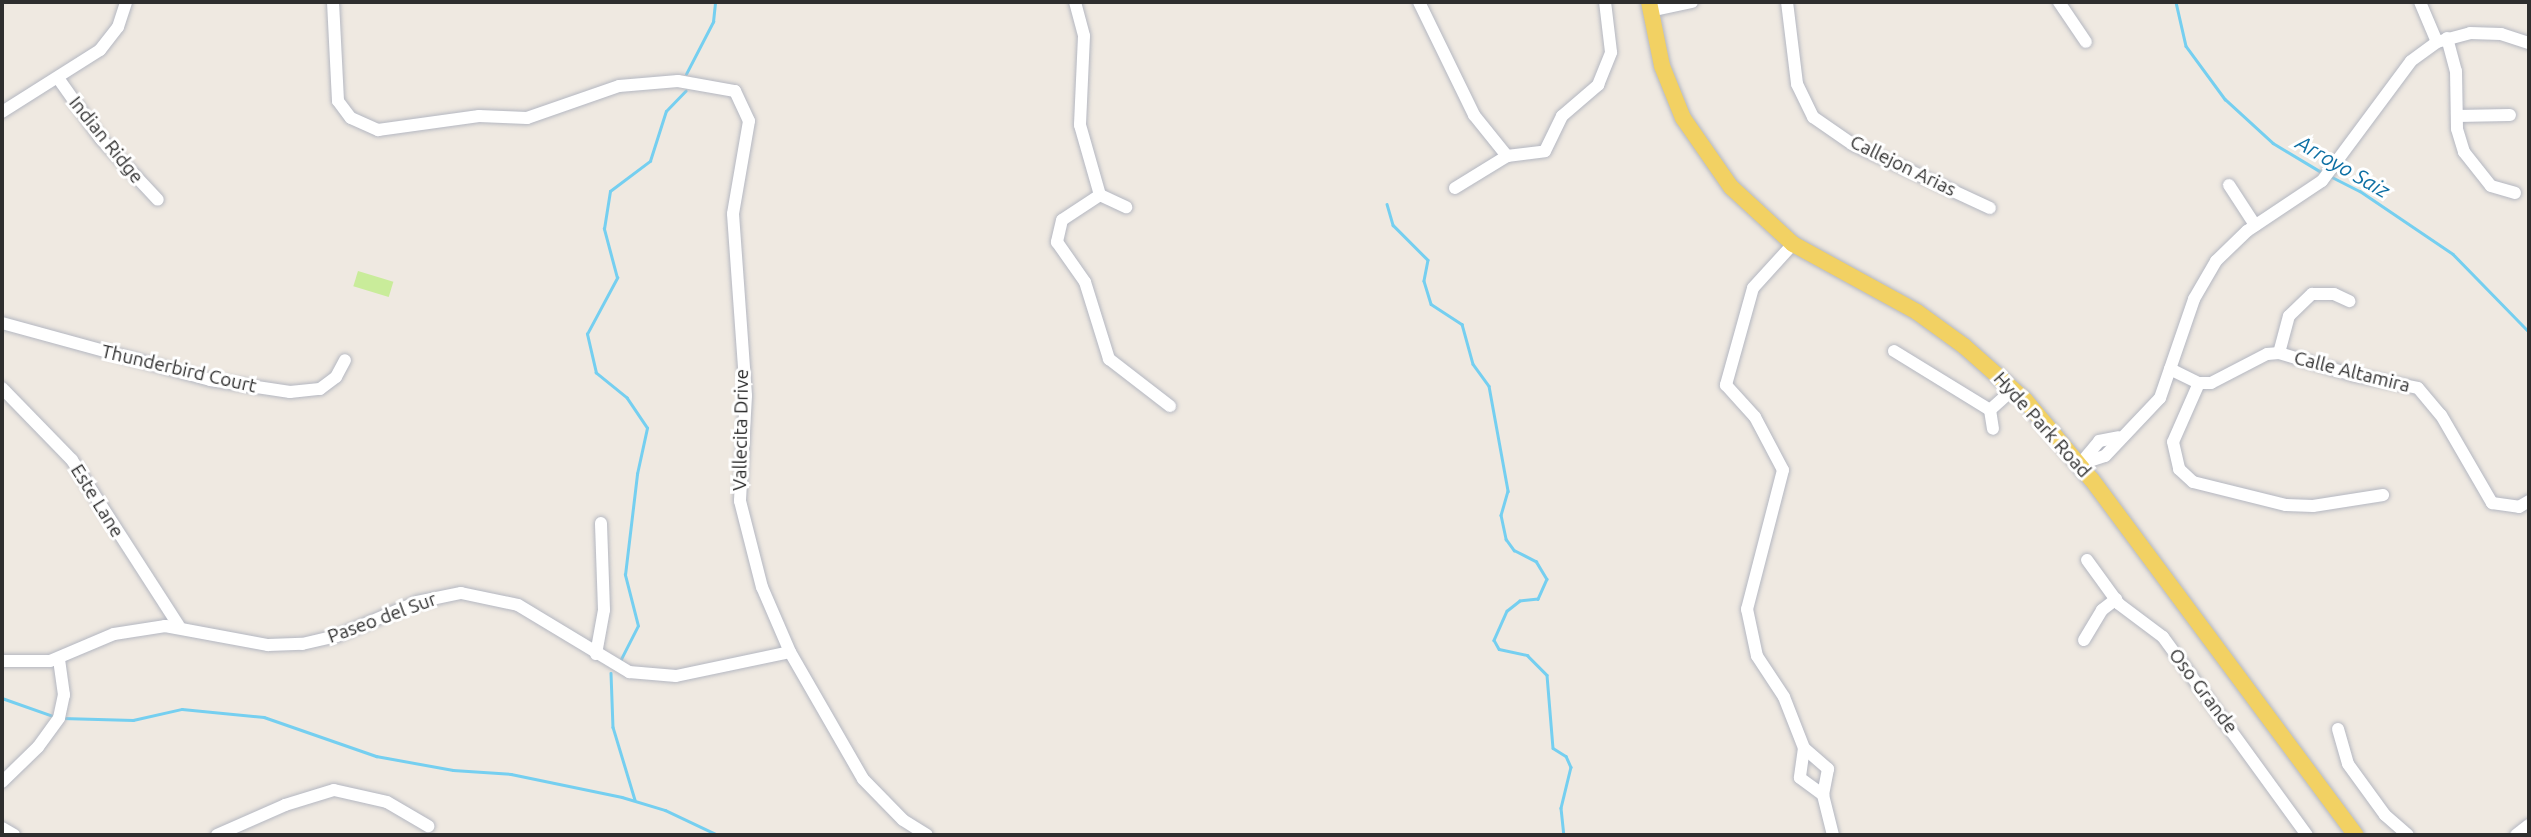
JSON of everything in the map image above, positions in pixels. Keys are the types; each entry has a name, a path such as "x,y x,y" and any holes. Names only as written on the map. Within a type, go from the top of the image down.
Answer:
{"main road":[{"name":"Hyde Park Road","path":"1650,6 1662,66 1705,155 1741,197 1793,244 1917,312 2013,389 2080,464 2356,835"}],"street":[{"path":"2,112 58,78 106,43 118,27 126,2"},
{"name":"Vallecita Drive","path":"333,2 336,95 346,113 371,128 479,116 527,118 619,86 678,81 735,91 749,121 733,214 746,396 740,501 762,587 790,652 863,779 903,820 927,835"},
{"path":"1075,2 1084,36 1080,125 1100,195 1126,207"},
{"path":"1419,2 1474,115 1507,156"},
{"path":"1455,188 1507,156 1545,151 1562,116 1592,93 1603,77 1611,44 1605,2"},
{"path":"1650,6 1692,2"},
{"name":"Callejon Arias","path":"1787,2 1797,84 1813,117 1852,144 1990,208"},
{"path":"2059,2 2086,42"},
{"path":"2420,2 2456,71 2460,145 2473,166 2491,186 2515,193"},
{"path":"2080,464 2105,456 2119,437 2154,405 2206,275 2227,248 2255,225 2322,181 2340,160 2401,72 2442,40 2490,32 2529,43"},
{"name":"Indian Ridge","path":"58,78 102,139 158,200"},
{"path":"2457,116 2510,116"},
{"path":"2229,185 2255,225"},
{"path":"1100,195 1062,220 1056,236 1059,248 1085,282 1109,359 1170,405"},
{"path":"1793,244 1753,288 1726,385 1755,417 1783,470 1747,610 1757,656 1784,697 1804,748 1828,769 1823,796 1833,835"},
{"name":"Calle Altamira","path":"2279,354 2289,316 2312,294 2334,294 2349,301"},
{"name":"Thunderbird Court","path":"2,323 210,380 280,391 320,389 336,377 345,360"},
{"path":"1894,351 1990,410 1993,429"},
{"name":"Calle Altamira","path":"2199,383 2217,381 2255,360 2279,354 2418,388 2441,415 2492,503 2518,507 2529,501"},
{"path":"2170,369 2199,383 2173,442 2179,469 2193,482 2286,505 2313,506 2383,495"},
{"name":"Este Lane","path":"2,388 72,460 178,626"},
{"path":"1990,410 2013,389"},
{"path":"596,654 604,610 601,523"},
{"name":"Oso Grande","path":"2087,560 2116,599 2163,637 2307,835"},
{"name":"Paseo del Sur","path":"2,661 59,658 114,634 178,626 268,645 302,644 337,636 430,598 472,593 518,605 629,672 676,676 790,652"},
{"path":"2084,639 2102,610 2116,599"},
{"path":"2,782 38,747 59,718 64,695 59,658"},
{"path":"2338,729 2348,764 2385,815 2408,835"},
{"path":"1804,748 1800,778 1823,796"},
{"path":"217,835 285,805 334,790 387,802 428,826"},
{"path":"2516,835 2529,825"},
{"path":"2,828 13,835"}],"green space":[{"path":"358,271 393,282 389,297 353,286"}],"waterway":[{"path":"686,74 713,22 715,2"},
{"name":"Arroyo Saiz","path":"2176,2 2186,46 2225,99 2273,143 2323,173"},
{"path":"620,661 638,626 625,575 637,474 647,428 627,398 596,373 587,334 617,278 604,229 610,191 650,161 666,111 685,91"},
{"name":"Arroyo Saiz","path":"2332,177 2360,191 2453,254 2529,332"},
{"path":"1387,204 1393,225 1428,260 1424,281 1431,304 1462,324 1473,364 1489,386 1508,491 1501,515 1506,539 1514,550 1536,561 1547,579 1538,599 1520,601 1507,611 1494,640 1499,649 1527,655 1547,675 1553,748 1566,756 1571,767 1561,808 1564,835"},
{"path":"611,673 613,727 635,800"},
{"path":"2,698 56,717"},
{"path":"62,718 133,720 182,709 264,717 376,756 453,770 511,774 622,797 665,810 718,835"}]}
